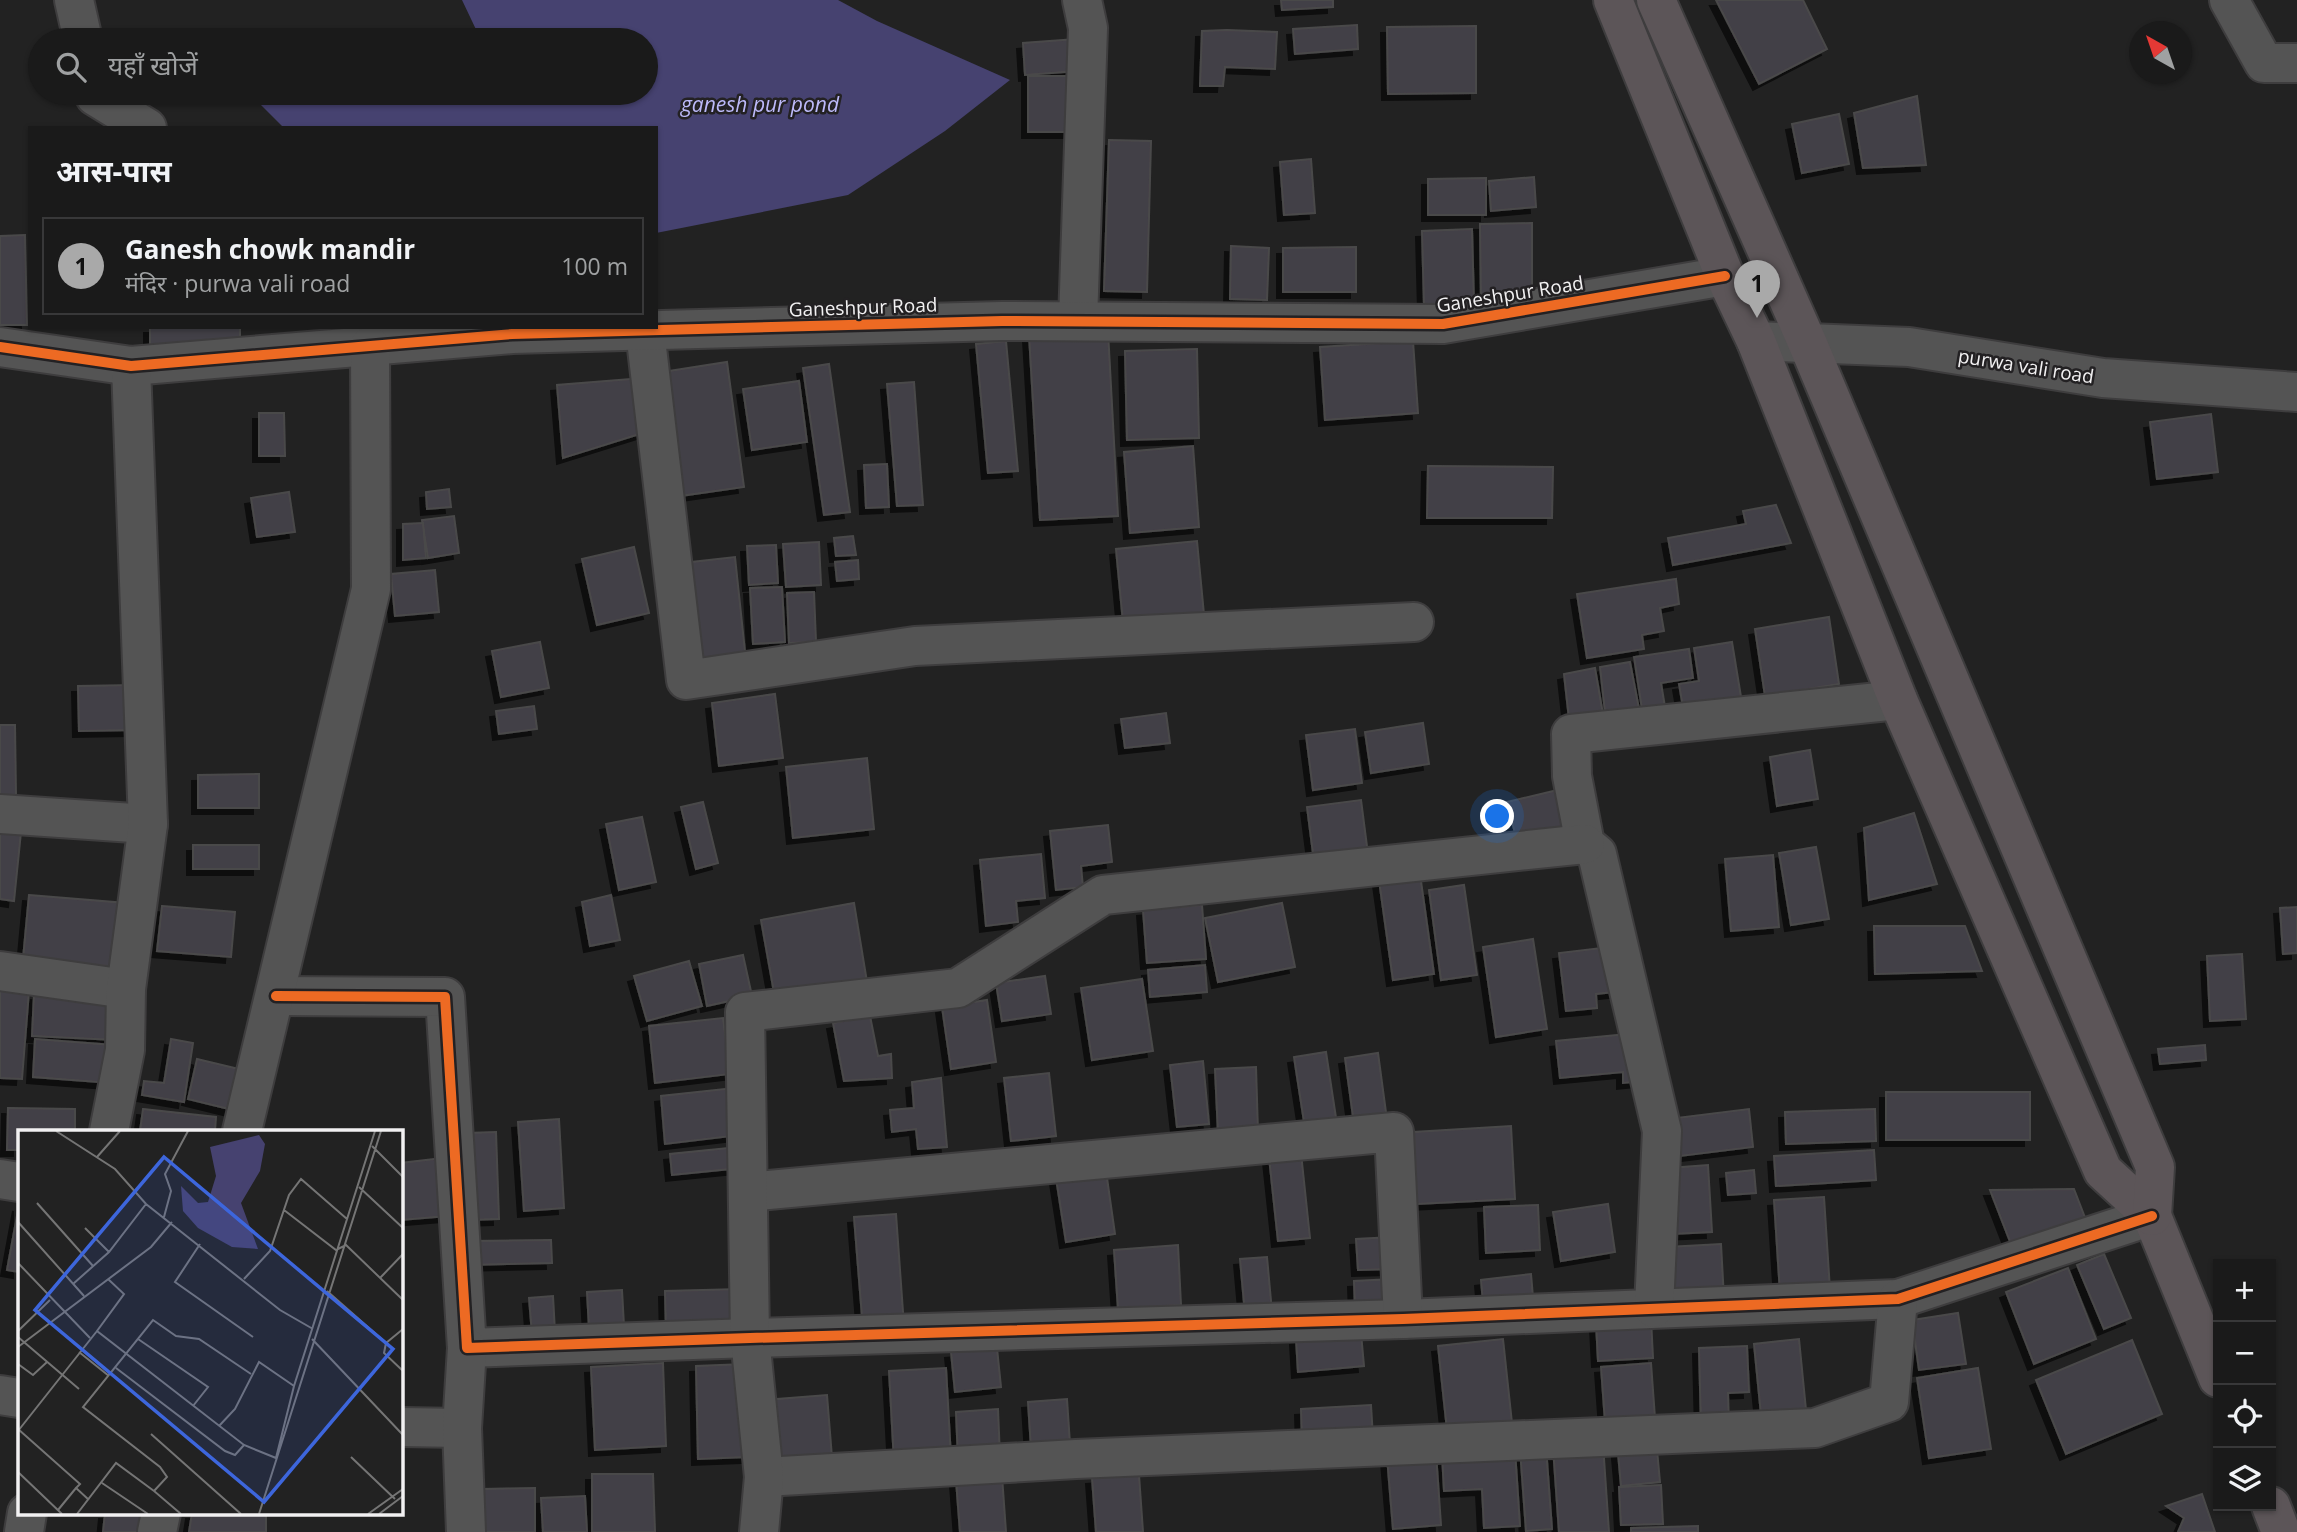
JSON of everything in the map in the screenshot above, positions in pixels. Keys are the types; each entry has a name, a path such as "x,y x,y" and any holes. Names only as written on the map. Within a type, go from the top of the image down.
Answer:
{"main road":[{"path":"1613,0 1725,276 1756,341 1898,700 2103,1171 2152,1216 2213,1365"},
{"path":"1656,0 1807,342 2155,1167 2152,1216"},
{"path":"2273,1511 2281,1532"}],"street":[{"path":"74,0 80,28"},
{"path":"1077,321 1088,28 1082,0"},
{"path":"2230,0 2264,63 2297,63"},
{"path":"110,105 144,126"},
{"name":"Ganeshpur Road","path":"0,347 131,366 296,339 370,346 512,334 1002,321 1443,324 1725,276"},
{"path":"645,331 686,681 915,646 1414,622"},
{"name":"purwa vali road","path":"1756,341 1909,347 2103,378 2297,392"},
{"path":"242,1130 371,589 370,346"},
{"path":"109,1130 125,1050 126,989 148,824 131,366"},
{"path":"1654,1308 1661,1131 1597,854 1585,844 1572,776 1571,734 1898,700"},
{"path":"0,814 148,824"},
{"path":"759,1532 764,1477 750,1338 745,1012 958,988 1103,895 1585,844"},
{"path":"0,971 126,989"},
{"path":"276,996 444,997 467,1349 462,1428 466,1532"},
{"path":"748,1192 1394,1132 1403,1319"},
{"path":"0,1179 18,1182"},
{"path":"467,1349 1403,1319 1898,1299 2152,1216"},
{"path":"764,1477 1076,1459 1815,1428 1889,1402 1898,1299"},
{"path":"0,1395 18,1398"},
{"path":"402,1427 462,1428"},
{"path":"24,1532 27,1514"},
{"path":"157,1532 161,1514"}],"water":[{"name":"ganesh pur pond","path":"462,0 838,0 877,21 1010,80 945,131 848,195 658,233 658,126 282,126 261,105 658,105 658,28 475,28"}],"building":[{"path":"1281,0 1333,0 1333,7 1282,10"},
{"path":"1716,0 1803,0 1827,49 1759,84"},
{"path":"1357,25 1358,49 1295,54 1293,29"},
{"path":"1476,26 1476,93 1388,94 1387,27"},
{"path":"1202,31 1277,32 1275,69 1225,67 1223,86 1200,86"},
{"path":"1076,39 1078,71 1025,75 1023,43"},
{"path":"1028,76 1078,76 1078,132 1028,132"},
{"path":"1917,96 1926,165 1863,168 1854,113"},
{"path":"1839,114 1849,164 1802,173 1792,124"},
{"path":"1109,140 1151,141 1147,292 1104,291"},
{"path":"1311,159 1315,213 1284,215 1280,162"},
{"path":"1534,177 1536,207 1491,211 1489,181"},
{"path":"1486,178 1486,215 1428,215 1428,179"},
{"path":"1532,223 1532,305 1481,306 1480,224"},
{"path":"1472,229 1474,303 1424,305 1422,231"},
{"path":"25,235 27,325 0,325 0,236"},
{"path":"1231,246 1269,248 1267,300 1230,299"},
{"path":"1356,247 1356,292 1283,292 1283,248"},
{"path":"150,329 240,329 240,351 150,354"},
{"path":"1108,331 1118,516 1040,520 1029,335"},
{"path":"1006,341 1018,471 988,473 976,344"},
{"path":"1413,341 1418,413 1325,420 1320,347"},
{"path":"1197,349 1199,438 1127,440 1125,351"},
{"path":"727,362 744,487 680,496 662,372"},
{"path":"829,364 850,512 824,515 803,368"},
{"path":"643,378 646,432 563,458 557,385"},
{"path":"799,381 807,442 752,450 743,389"},
{"path":"914,382 923,505 897,506 887,384"},
{"path":"259,413 284,413 285,456 259,456"},
{"path":"2211,414 2218,472 2157,479 2150,422"},
{"path":"1193,446 1199,527 1130,533 1124,452"},
{"path":"887,464 889,507 866,508 864,465"},
{"path":"1428,466 1553,467 1552,518 1427,518"},
{"path":"449,489 451,507 427,509 426,492"},
{"path":"289,492 295,532 257,537 251,498"},
{"path":"1776,505 1791,543 1673,565 1668,538 1746,524 1743,511"},
{"path":"454,516 459,553 428,558 422,520"},
{"path":"423,523 426,558 403,560 403,524"},
{"path":"853,536 856,555 836,556 834,538"},
{"path":"1197,541 1205,625 1124,633 1116,549"},
{"path":"819,542 821,585 786,587 783,544"},
{"path":"776,545 778,583 749,585 747,546"},
{"path":"634,547 649,613 597,625 582,559"},
{"path":"735,557 746,661 695,667 683,563"},
{"path":"858,560 859,579 837,581 835,562"},
{"path":"435,570 439,612 395,616 391,574"},
{"path":"1676,579 1679,604 1660,608 1664,631 1642,635 1644,649 1587,658 1577,594"},
{"path":"782,587 785,642 753,644 750,588"},
{"path":"814,592 816,642 789,643 787,593"},
{"path":"1829,617 1839,684 1765,696 1755,629"},
{"path":"540,642 549,688 501,697 492,651"},
{"path":"1732,642 1742,703 1684,713 1679,684 1699,681 1694,648"},
{"path":"1689,649 1693,678 1661,683 1666,713 1643,716 1634,657"},
{"path":"1630,662 1640,714 1606,721 1600,667"},
{"path":"1595,668 1604,720 1570,728 1564,674"},
{"path":"135,685 136,730 79,731 78,686"},
{"path":"775,694 783,758 719,766 712,703"},
{"path":"534,706 537,729 499,734 496,711"},
{"path":"1166,713 1170,743 1125,748 1121,719"},
{"path":"1423,723 1429,764 1371,773 1365,732"},
{"path":"0,725 15,725 16,797 0,797"},
{"path":"1355,729 1362,783 1313,790 1306,735"},
{"path":"1810,750 1818,799 1777,806 1770,757"},
{"path":"867,758 874,829 793,838 786,767"},
{"path":"259,774 259,808 198,808 198,775"},
{"path":"1566,788 1576,831 1518,845 1507,802"},
{"path":"1361,800 1369,862 1315,869 1307,807"},
{"path":"703,802 718,863 696,869 681,807"},
{"path":"1914,813 1937,884 1869,900 1864,828"},
{"path":"642,817 656,882 619,890 606,824"},
{"path":"1108,825 1112,862 1081,866 1083,887 1056,890 1050,831"},
{"path":"0,830 21,832 14,901 0,899"},
{"path":"193,845 259,845 259,869 193,869"},
{"path":"1816,847 1829,919 1791,925 1779,853"},
{"path":"1041,854 1045,898 1016,901 1018,922 986,926 980,860"},
{"path":"1773,855 1779,927 1731,931 1725,859"},
{"path":"1419,867 1434,974 1393,980 1378,873"},
{"path":"1464,885 1477,975 1441,980 1429,890"},
{"path":"29,895 126,903 120,967 23,959"},
{"path":"611,895 620,940 590,946 582,902"},
{"path":"854,903 867,982 775,998 761,920"},
{"path":"1282,903 1295,967 1218,982 1205,918"},
{"path":"1202,905 1206,959 1147,963 1143,910"},
{"path":"162,906 235,912 231,957 157,951"},
{"path":"2297,907 2297,953 2283,954 2280,908"},
{"path":"1874,926 1965,926 1982,971 1875,974"},
{"path":"1533,939 1547,1029 1496,1037 1483,947"},
{"path":"1618,946 1623,991 1596,994 1597,1008 1566,1011 1559,953"},
{"path":"2242,954 2246,1019 2210,1021 2207,956"},
{"path":"743,955 752,996 707,1006 699,964"},
{"path":"689,961 702,1006 647,1021 634,976"},
{"path":"1205,965 1207,992 1150,997 1148,970"},
{"path":"1045,976 1051,1014 1002,1021 996,983"},
{"path":"1142,979 1153,1051 1092,1060 1081,988"},
{"path":"0,989 29,991 22,1079 0,1078"},
{"path":"34,994 117,998 115,1040 32,1036"},
{"path":"987,1000 996,1062 951,1069 942,1007"},
{"path":"870,1016 878,1056 891,1054 892,1078 844,1081 833,1023"},
{"path":"723,1018 730,1074 655,1083 649,1026"},
{"path":"1627,1034 1643,1081 1623,1083 1623,1072 1560,1078 1556,1041"},
{"path":"35,1039 113,1045 111,1083 33,1077"},
{"path":"171,1039 193,1043 184,1102 142,1095 144,1081 164,1083"},
{"path":"2205,1045 2206,1060 2160,1064 2158,1049"},
{"path":"1326,1052 1338,1131 1306,1135 1294,1057"},
{"path":"1378,1053 1387,1120 1354,1124 1345,1058"},
{"path":"197,1059 243,1070 233,1110 188,1099"},
{"path":"1203,1061 1209,1124 1177,1127 1170,1065"},
{"path":"1256,1067 1258,1132 1218,1134 1215,1069"},
{"path":"1049,1073 1056,1136 1011,1141 1004,1078"},
{"path":"941,1078 947,1147 918,1149 916,1129 892,1132 890,1110 914,1108 912,1082"},
{"path":"734,1088 740,1135 665,1144 661,1096"},
{"path":"1886,1092 2030,1092 2030,1140 1886,1140"},
{"path":"8,1108 75,1109 75,1130 18,1130 18,1150 7,1150"},
{"path":"143,1109 216,1117 215,1130 140,1130"},
{"path":"1749,1109 1753,1147 1672,1157 1668,1119"},
{"path":"1875,1109 1876,1141 1786,1144 1785,1112"},
{"path":"559,1119 564,1208 524,1211 518,1122"},
{"path":"1511,1126 1515,1199 1417,1204 1414,1132"},
{"path":"496,1132 499,1219 470,1220 467,1133"},
{"path":"738,1147 740,1168 672,1175 670,1154"},
{"path":"1874,1150 1876,1180 1776,1186 1774,1156"},
{"path":"1301,1153 1310,1238 1278,1241 1269,1157"},
{"path":"442,1158 447,1216 402,1220 402,1163"},
{"path":"1708,1165 1712,1232 1672,1234 1669,1168"},
{"path":"1754,1170 1756,1193 1728,1195 1726,1173"},
{"path":"1106,1171 1115,1234 1066,1242 1056,1178"},
{"path":"2074,1189 2089,1228 2016,1257 1990,1190"},
{"path":"1824,1197 1830,1290 1780,1293 1774,1200"},
{"path":"1608,1204 1615,1252 1561,1261 1553,1212"},
{"path":"1538,1205 1540,1250 1486,1253 1484,1207"},
{"path":"18,1210 18,1272 7,1270"},
{"path":"896,1214 904,1326 863,1329 854,1217"},
{"path":"1392,1237 1394,1269 1358,1270 1356,1239"},
{"path":"551,1240 552,1263 469,1265 468,1241"},
{"path":"1721,1244 1724,1299 1671,1302 1668,1247"},
{"path":"1178,1245 1181,1305 1118,1309 1114,1250"},
{"path":"2104,1254 2131,1318 2104,1329 2077,1265"},
{"path":"1267,1257 1272,1312 1245,1314 1240,1259"},
{"path":"2068,1268 2096,1339 2034,1364 2006,1292"},
{"path":"1531,1274 1534,1309 1484,1314 1481,1280"},
{"path":"1393,1279 1394,1307 1355,1309 1354,1281"},
{"path":"741,1289 742,1331 666,1333 665,1291"},
{"path":"622,1290 624,1326 589,1328 587,1292"},
{"path":"553,1296 555,1332 532,1334 529,1298"},
{"path":"1958,1313 1966,1364 1919,1370 1912,1320"},
{"path":"1651,1319 1653,1358 1598,1361 1596,1323"},
{"path":"1361,1333 1364,1366 1298,1372 1296,1339"},
{"path":"1503,1339 1512,1423 1447,1430 1438,1346"},
{"path":"1799,1339 1807,1420 1762,1425 1754,1344"},
{"path":"2132,1340 2162,1414 2066,1454 2036,1380"},
{"path":"1747,1346 1749,1392 1728,1393 1729,1425 1701,1426 1699,1348"},
{"path":"997,1348 1001,1387 955,1392 951,1352"},
{"path":"663,1363 666,1446 595,1450 591,1367"},
{"path":"1651,1363 1655,1418 1605,1422 1601,1367"},
{"path":"745,1364 747,1457 698,1459 696,1366"},
{"path":"946,1368 951,1458 894,1462 889,1371"},
{"path":"1978,1368 1991,1449 1929,1458 1917,1378"},
{"path":"827,1395 833,1470 771,1474 765,1400"},
{"path":"1067,1399 1070,1444 1031,1448 1028,1402"},
{"path":"1371,1405 1373,1438 1302,1442 1301,1409"},
{"path":"998,1409 1000,1457 958,1459 956,1412"},
{"path":"1656,1439 1660,1482 1621,1486 1617,1442"},
{"path":"1603,1444 1609,1532 1559,1532 1553,1447"},
{"path":"1546,1447 1552,1529 1526,1531 1520,1449"},
{"path":"1515,1450 1520,1526 1484,1528 1482,1489 1444,1491 1442,1454"},
{"path":"1436,1453 1441,1525 1393,1529 1387,1457"},
{"path":"592,1474 653,1474 655,1532 592,1532"},
{"path":"1139,1475 1143,1532 1096,1532 1092,1478"},
{"path":"1002,1476 1006,1532 960,1532 956,1480"},
{"path":"1661,1485 1663,1524 1621,1525 1619,1487"},
{"path":"535,1488 535,1532 483,1532 483,1489"},
{"path":"2202,1494 2215,1532 2178,1532 2184,1518 2166,1506"},
{"path":"585,1496 587,1532 543,1532 541,1498"},
{"path":"105,1514 141,1514 139,1532 103,1532"},
{"path":"192,1514 266,1514 266,1532 189,1532"},
{"path":"1698,1526 1698,1532 1631,1532 1631,1528"}],"cycle path":[{"path":"0,347 131,366 512,334 1002,321 1443,324 1725,276"},
{"path":"276,996 445,997 467,1348 1403,1319 1898,1299 2152,1216"}],"place":[{"name":"Ganesh chowk mandir","path":"1757,318"}]}
